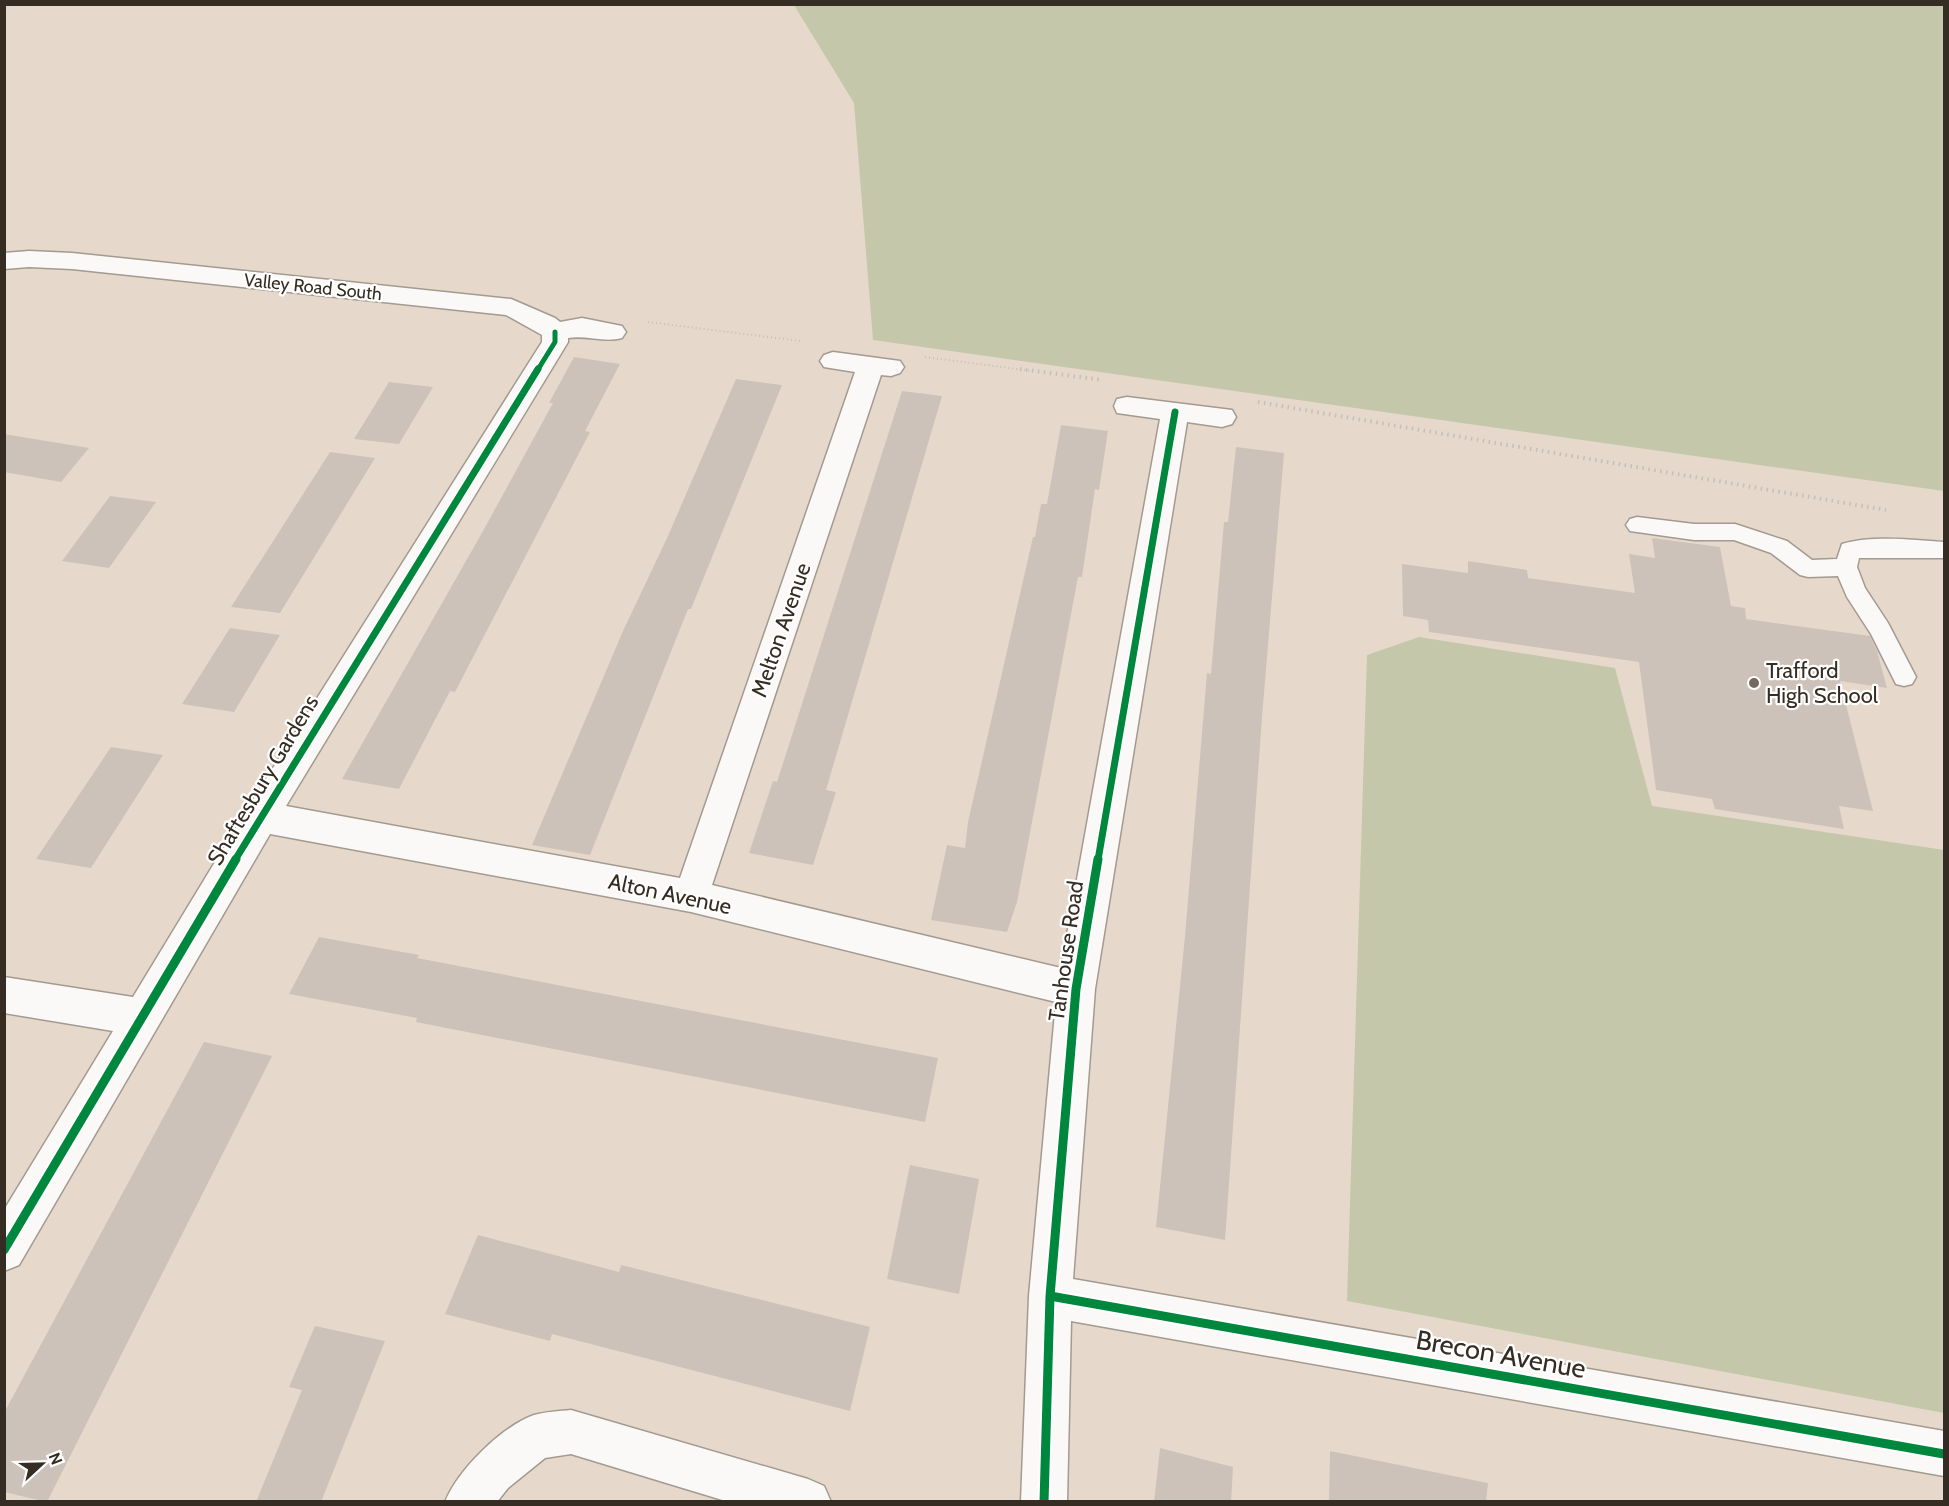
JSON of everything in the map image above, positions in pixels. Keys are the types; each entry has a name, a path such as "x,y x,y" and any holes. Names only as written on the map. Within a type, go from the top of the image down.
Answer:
{"street":[{"name":"Valley Road South","path":"4,261 29,259 72,261 511,307 546,324 555,332"},
{"path":"555,332 582,327 613,332"},
{"name":"Shaftesbury Gardens","path":"4,1250 261,817 555,342 555,332"},
{"name":"Melton Avenue","path":"691,896 881,366 833,361"},
{"path":"1127,406 1222,417"},
{"name":"Tanhouse Road","path":"1044,1502 1050,1296 1076,989 1175,412"},
{"name":"Alton Avenue","path":"261,817 691,896 1076,989"},
{"path":"4,995 141,1017"},
{"name":"Brecon Avenue","path":"1050,1296 1944,1454"},
{"path":"468,1502 492,1472 536,1437 571,1432 808,1502"}],"lane":[{"path":"1637,525 1694,532 1735,532 1779,547 1808,569 1846,567"},
{"path":"1904,677 1880,629 1855,591 1846,567 1850,550 1889,548 1944,550"}],"path":[{"path":"613,332 641,321 812,342"},
{"path":"924,357 1107,381"},
{"path":"1247,400 1887,510"}],"green space":[{"path":"794,5 1944,5 1944,491 873,340 854,103"},
{"path":"1419,637 1615,668 1652,806 1944,850 1944,1413 1347,1301 1367,655"}],"building":[{"path":"574,357 620,364 585,431 590,432 455,692 450,691 399,789 342,779 483,531 553,403 549,403"},
{"path":"736,379 782,385 691,609 688,609 590,855 532,845 623,631 667,538"},
{"path":"389,382 433,387 399,444 354,439"},
{"path":"902,391 942,396 826,790 836,792 813,865 749,853 773,781 777,782"},
{"path":"1061,425 1108,431 1099,490 1095,489 1082,577 1078,577 1017,902 1007,932 931,920 947,845 965,848 968,822 1033,537 1035,537 1041,504 1047,504"},
{"path":"4,434 89,448 61,482 4,472"},
{"path":"1236,447 1284,453 1262,717 1225,1240 1156,1227 1185,936 1207,673 1211,674 1224,522 1228,522"},
{"path":"330,452 375,458 280,613 231,607"},
{"path":"110,496 156,502 109,568 62,561"},
{"name":"Trafford High School","path":"1652,538 1720,547 1731,606 1745,608 1746,619 1870,636 1877,651 1887,688 1840,681 1873,811 1839,806 1844,829 1715,809 1712,799 1656,790 1639,662 1429,632 1428,620 1403,616 1402,564 1468,573 1468,561 1527,570 1528,578 1635,593 1629,554 1655,558"},
{"path":"230,628 280,635 234,712 182,704"},
{"path":"111,747 163,755 91,868 36,859"},
{"path":"319,937 419,955 417,958 938,1058 925,1122 416,1022 417,1018 289,994"},
{"path":"204,1042 272,1056 47,1502 4,1492 4,1413"},
{"path":"910,1165 979,1179 959,1294 887,1279"},
{"path":"478,1235 619,1272 621,1265 870,1327 850,1411 552,1334 550,1341 445,1314"},
{"path":"315,1326 385,1341 321,1502 256,1502 302,1390 289,1387"},
{"path":"1160,1448 1233,1467 1231,1502 1154,1502"},
{"path":"1330,1451 1488,1483 1486,1502 1329,1502"}],"cycle path":[{"path":"4,1250 261,817 555,342 555,332"},
{"path":"1044,1502 1050,1296 1076,989 1175,412"},
{"path":"1050,1296 1944,1454"}],"place":[{"name":"Trafford High School","path":"1754,683"}]}
